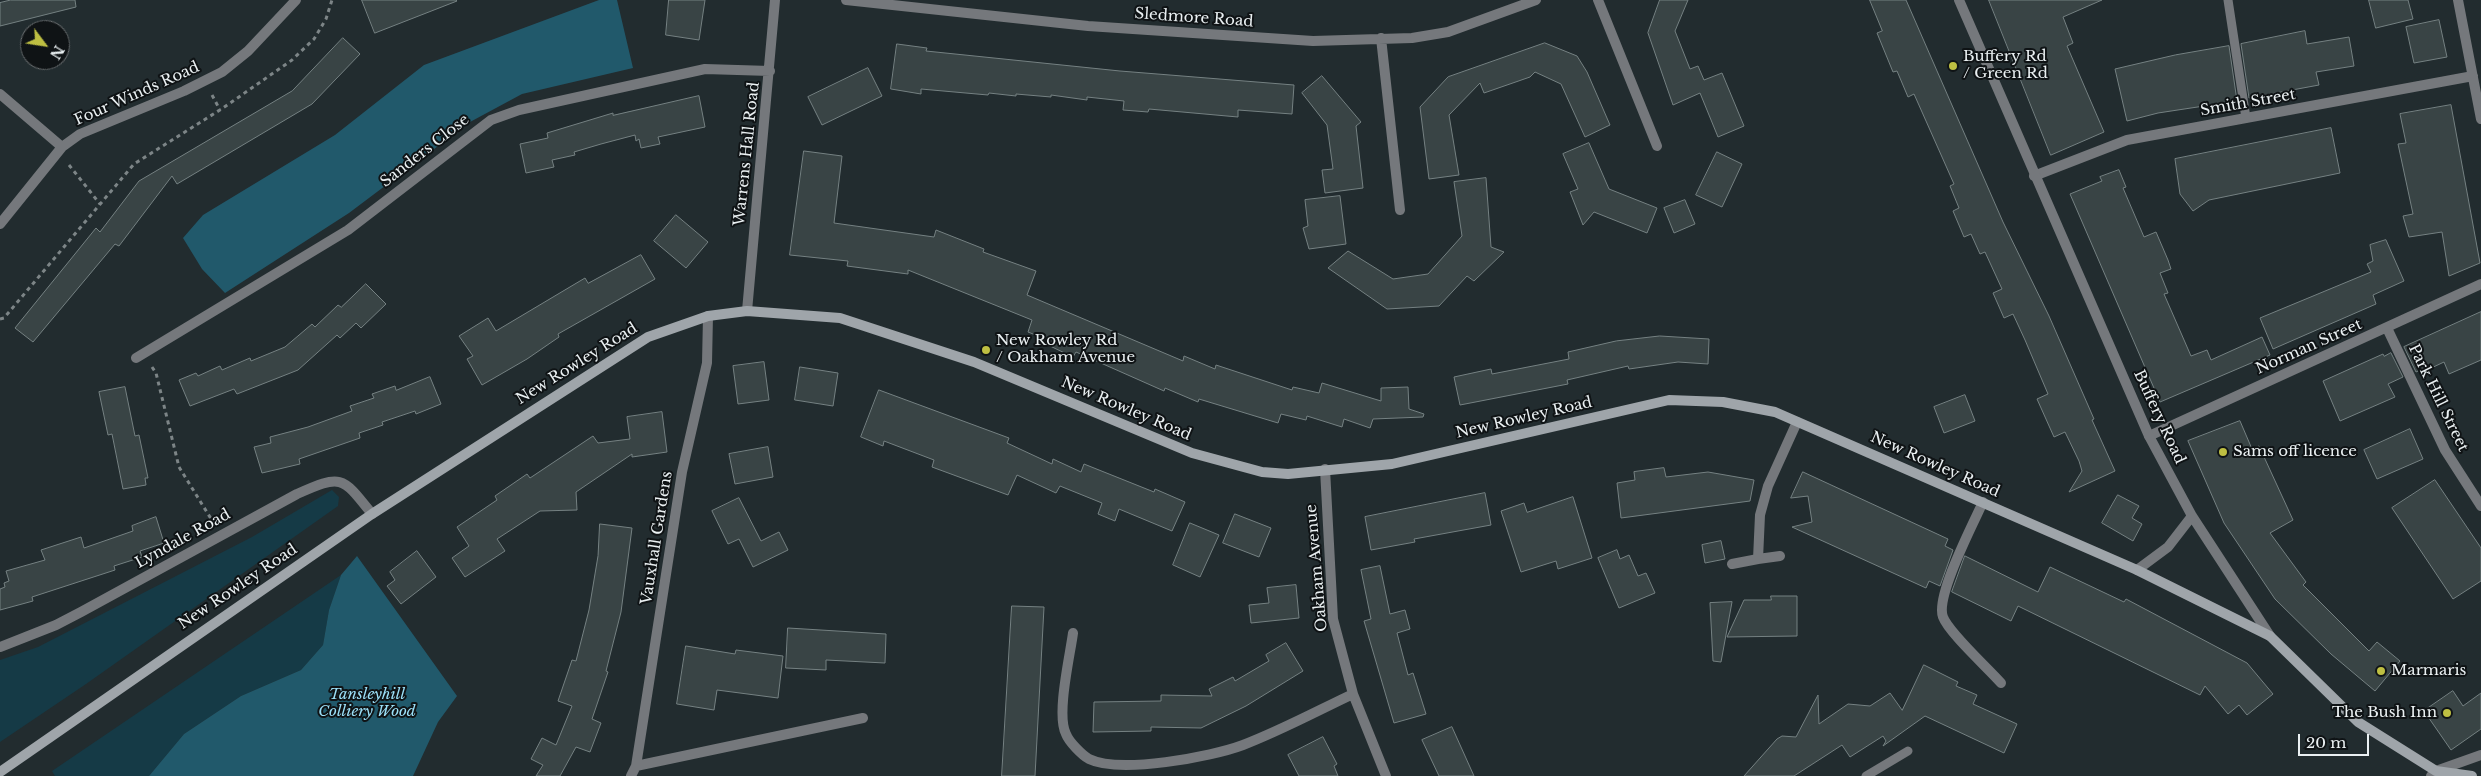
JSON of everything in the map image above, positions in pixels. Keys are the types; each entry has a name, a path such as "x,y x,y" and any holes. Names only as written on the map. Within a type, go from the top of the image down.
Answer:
{"main road":[{"name":"New Rowley Road","path":"0,772 372,514 648,337 708,316 747,311 840,318 882,330 974,362 1192,453 1262,472 1288,474 1392,464 1669,400 1723,402 1775,412 2137,570 2270,636"},
{"name":"Buffery Road","path":"2270,636 2358,722 2434,774"},
{"path":"2434,774 2472,776"}],"street":[{"name":"Four Winds Road","path":"0,224 60,150 80,134 184,91 222,72 248,51 296,0"},
{"name":"Warrens Hall Road","path":"747,311 775,0"},
{"name":"Sledmore Road","path":"846,0 1088,26 1314,41 1412,38 1448,32 1536,0"},
{"path":"1598,0 1657,146"},
{"name":"Buffery Road","path":"1959,0 2034,176 2149,436 2192,516 2270,636"},
{"path":"2458,0 2481,120"},
{"path":"1381,38 1400,210"},
{"name":"Sanders Close","path":"140,355 348,230 491,120 519,110 705,69 770,71"},
{"name":"Smith Street","path":"2034,176 2127,140 2473,76"},
{"path":"0,94 60,150"},
{"name":"Norman Street","path":"2149,436 2481,284"},
{"name":"Vauxhall Gardens","path":"631,776 636,766 682,472 707,363 708,316"},
{"name":"Park Hill Street","path":"2387,328 2445,450 2481,506"},
{"path":"1758,559 1760,516 1768,486 1797,422"},
{"name":"Oakham Avenue","path":"1325,470 1334,619 1353,694 1386,776"},
{"name":"Lyndale Road","path":"0,647 56,625 297,494 327,481 339,481 349,486 372,514"},
{"path":"1983,502 1944,592 1942,616 1952,632 2001,683"},
{"path":"2137,570 2168,547 2192,516"},
{"path":"1732,564 1780,556"},
{"path":"1073,633 1062,716 1066,734 1089,759 1114,764 1171,761 1216,753 1243,745 1353,694"},
{"path":"636,766 863,718"},
{"path":"2434,774 2481,755"}],"lane":[{"path":"2228,0 2246,118"},
{"path":"1866,776 1908,751"}],"path":[{"path":"0,319 4,318 134,164 224,108 292,60 314,39 326,19 332,0"},
{"path":"60,150 100,204"},
{"path":"140,355 156,372 179,467 222,535"}],"shaded area":[{"path":"332,490 339,497 338,506 86,684 0,742 0,660 38,647 252,537"},
{"path":"341,575 329,610 323,645 301,670 241,696 184,734 149,776 55,776 52,771"}],"green space":[{"path":"599,0 617,0 633,68 522,94 470,122 349,213 225,293 202,269 183,238 203,215 335,135 424,65"},
{"name":"Tansleyhill Colliery Wood","path":"357,556 457,696 438,722 413,776 149,776 184,734 241,696 301,670 323,645 329,610 341,575"}],"building":[{"path":"11,0 75,0 76,7 0,26 0,3"},
{"path":"362,0 456,0 457,1 375,33"},
{"path":"669,0 705,0 699,40 666,35"},
{"path":"1660,0 1688,0 1675,31 1690,69 1698,66 1704,80 1722,73 1744,126 1718,137 1700,93 1673,105 1648,33"},
{"path":"1870,0 1906,0 2003,222 2049,316 2115,471 2069,492 2082,471 2079,461 2065,432 2054,437 2037,399 2048,394 2013,314 2004,318 1993,293 2002,289 1985,252 1980,254 1971,234 1964,237 1953,211 1959,208 1950,186 1954,184 1914,94 1908,97 1897,71 1893,72 1877,33 1882,31"},
{"path":"1989,0 2102,0 2063,17 2073,43 2067,46 2104,132 2051,155"},
{"path":"2369,0 2408,0 2413,19 2376,28"},
{"path":"2439,20 2447,57 2414,63 2406,27"},
{"path":"2305,31 2307,44 2349,37 2354,66 2316,72 2319,85 2249,98 2241,44"},
{"path":"343,38 360,54 312,104 177,184 172,176 119,246 115,244 33,342 15,328 96,228 100,232 139,181 292,91"},
{"path":"1545,43 1577,56 1587,72 1610,125 1585,137 1561,84 1535,72 1530,77 1484,93 1480,83 1449,115 1459,175 1429,179 1420,107 1448,77"},
{"path":"897,44 927,48 926,51 1120,71 1294,85 1292,114 1238,110 1238,117 1149,109 1148,112 1123,110 1124,101 1087,97 1087,100 1051,95 1051,97 1016,94 1016,96 989,93 988,95 921,89 921,94 891,89"},
{"path":"2229,46 2237,101 2158,113 2127,121 2115,69 2175,55"},
{"path":"868,68 882,96 822,125 808,97"},
{"path":"1322,76 1361,122 1356,126 1363,188 1325,193 1322,170 1333,169 1327,125 1302,93"},
{"path":"699,96 705,127 658,137 660,144 641,148 639,139 636,141 635,135 574,152 575,155 552,160 554,167 526,173 520,144 548,138 547,133 613,113 613,115"},
{"path":"2451,105 2480,263 2449,276 2442,232 2409,237 2403,216 2413,214 2398,144 2406,143 2400,114"},
{"path":"2331,128 2340,173 2209,200 2193,211 2180,194 2175,159"},
{"path":"1589,143 1609,189 1657,208 1647,233 1594,212 1583,225 1570,192 1578,189 1563,154"},
{"path":"804,151 842,156 834,223 934,237 936,230 984,249 983,252 1036,271 1027,295 1183,361 1184,356 1215,369 1216,365 1292,390 1293,387 1319,393 1322,383 1381,401 1381,388 1408,387 1409,409 1424,414 1423,417 1373,419 1370,428 1344,419 1342,427 1307,416 1306,420 1281,414 1278,423 1199,399 1198,402 1165,388 1164,391 1076,352 1073,357 1037,339 1038,336 1028,332 1032,320 908,270 908,274 847,266 848,261 790,255"},
{"path":"1717,152 1742,164 1722,207 1696,195"},
{"path":"2119,170 2126,187 2123,188 2144,237 2156,232 2168,260 2171,269 2160,273 2168,293 2164,294 2191,356 2207,350 2211,360 2262,337 2270,355 2160,402 2070,194 2102,181 2100,177"},
{"path":"1486,178 1491,247 1504,252 1474,281 1467,276 1439,306 1387,309 1328,268 1348,251 1393,279 1428,274 1462,236 1454,182"},
{"path":"1340,196 1346,244 1309,249 1303,228 1308,226 1305,200"},
{"path":"1685,200 1695,224 1674,233 1664,208"},
{"path":"676,215 708,242 686,268 654,241"},
{"path":"2386,240 2404,281 2373,295 2376,304 2273,349 2260,318 2371,272 2367,264 2373,261 2370,245"},
{"path":"641,255 655,279 558,334 559,337 527,359 482,385 467,359 473,356 459,336 488,318 496,331 585,278 588,283"},
{"path":"366,284 386,304 361,328 356,323 340,338 337,335 298,370 237,394 234,389 190,406 179,380 196,373 198,376 220,366 222,370 250,358 251,361 285,347 312,324 315,327 338,305 341,307"},
{"path":"2481,312 2481,360 2449,374 2444,362 2427,370 2425,368 2416,372 2404,347"},
{"path":"1660,336 1709,339 1708,364 1678,362 1629,369 1628,366 1567,380 1568,384 1460,405 1454,377 1491,369 1492,374 1569,359 1568,352 1616,341"},
{"path":"2391,353 2403,377 2388,384 2395,397 2340,421 2323,381 2383,354 2384,356"},
{"path":"764,362 769,400 738,404 733,366"},
{"path":"800,367 838,373 833,406 795,400"},
{"path":"430,377 441,404 416,414 415,411 382,422 383,425 359,433 360,438 299,459 300,464 262,473 254,447 271,443 270,437 308,427 352,411 350,406 374,398 372,394 395,386 396,390"},
{"path":"125,387 135,436 139,435 148,478 145,478 146,485 123,489 112,434 108,435 99,392"},
{"path":"879,390 1009,438 1007,443 1052,464 1053,459 1081,472 1084,464 1154,492 1155,489 1185,502 1172,531 1119,509 1115,521 1098,514 1102,503 1060,486 1056,493 1017,475 1008,495 932,467 934,460 884,441 883,446 861,437"},
{"path":"1965,395 1975,421 1944,433 1934,407"},
{"path":"662,412 667,452 632,457 632,454 576,492 577,510 540,511 497,539 505,551 465,577 452,558 469,546 457,527 497,500 495,496 527,474 530,478 593,436 598,443 630,439 627,417"},
{"path":"2240,421 2252,449 2259,446 2293,520 2270,533 2306,582 2303,585 2369,651 2377,642 2400,661 2375,691 2331,654 2275,599 2224,523 2188,441"},
{"path":"2410,429 2423,459 2377,479 2364,450"},
{"path":"768,447 773,477 735,484 729,454"},
{"path":"1664,468 1666,477 1708,472 1754,480 1750,501 1621,518 1617,483 1635,480 1634,472"},
{"path":"1803,472 1948,539 1945,546 1953,550 1940,586 1929,581 1926,588 1792,527 1812,522 1808,496 1791,498"},
{"path":"2435,480 2481,548 2481,581 2453,599 2392,508"},
{"path":"1485,493 1491,525 1414,539 1415,542 1371,550 1365,517"},
{"path":"2118,495 2139,506 2132,518 2142,524 2133,541 2102,523"},
{"path":"1573,497 1592,558 1558,569 1556,561 1521,572 1501,511 1524,503 1527,512"},
{"path":"739,498 761,541 779,532 788,550 753,567 739,539 728,544 712,511"},
{"path":"1235,514 1271,528 1259,557 1223,543"},
{"path":"156,517 164,543 140,551 142,557 114,566 115,570 32,597 33,601 0,610 0,589 5,587 4,583 9,581 6,571 45,560 41,550 81,537 84,548 133,531 132,526"},
{"path":"1190,523 1219,535 1200,577 1173,565"},
{"path":"600,524 632,528 621,612 606,671 608,672 592,719 601,723 590,752 576,747 560,776 536,776 543,765 531,759 542,738 556,745 572,706 558,701 572,660 576,661 589,610 598,556"},
{"path":"1721,541 1725,559 1705,563 1702,545"},
{"path":"1617,550 1620,559 1629,555 1638,576 1646,573 1655,593 1619,608 1598,558"},
{"path":"417,551 436,577 401,604 387,586 395,580 390,572"},
{"path":"1965,556 2038,592 2050,567 2124,602 2126,599 2247,663 2273,694 2247,715 2239,705 2228,714 2205,686 2200,695 2018,606 2011,621 1952,592"},
{"path":"1380,566 1390,614 1405,610 1410,629 1397,633 1408,675 1413,673 1426,714 1394,723 1364,621 1371,619 1361,570"},
{"path":"1296,585 1299,618 1251,623 1249,605 1269,603 1267,588"},
{"path":"1771,596 1797,596 1797,636 1727,637 1744,600 1771,600"},
{"path":"1732,602 1721,662 1713,661 1710,603"},
{"path":"1012,606 1044,607 1035,776 1002,776"},
{"path":"788,628 886,634 885,663 826,660 826,670 786,668"},
{"path":"1286,643 1303,671 1246,706 1201,728 1151,727 1151,731 1093,732 1094,702 1161,701 1161,695 1212,696 1209,689 1233,677 1235,681 1269,661 1266,655"},
{"path":"686,646 735,654 736,650 783,656 778,698 717,690 714,710 677,704"},
{"path":"1924,665 1958,682 1956,686 1977,695 1973,704 2017,724 2004,753 1925,716 1883,746 1886,741 1883,736 1850,757 1842,745 1794,776 1744,776 1777,739 1782,736 1796,737 1818,695 1819,724 1848,704 1870,706 1890,693 1902,710"},
{"path":"2453,691 2463,706 2481,693 2481,729 2451,750 2424,711"},
{"path":"1452,727 1474,776 1439,776 1422,740"},
{"path":"1323,737 1337,764 1334,766 1338,776 1299,776 1288,755"}],"place":[{"name":"Buffery Rd / Green Rd","path":"1953,66"},
{"name":"New Rowley Rd / Oakham Avenue","path":"986,350"},
{"name":"Sams off licence","path":"2223,452"},
{"name":"Marmaris","path":"2381,671"},
{"name":"The Bush Inn","path":"2447,713"}]}
